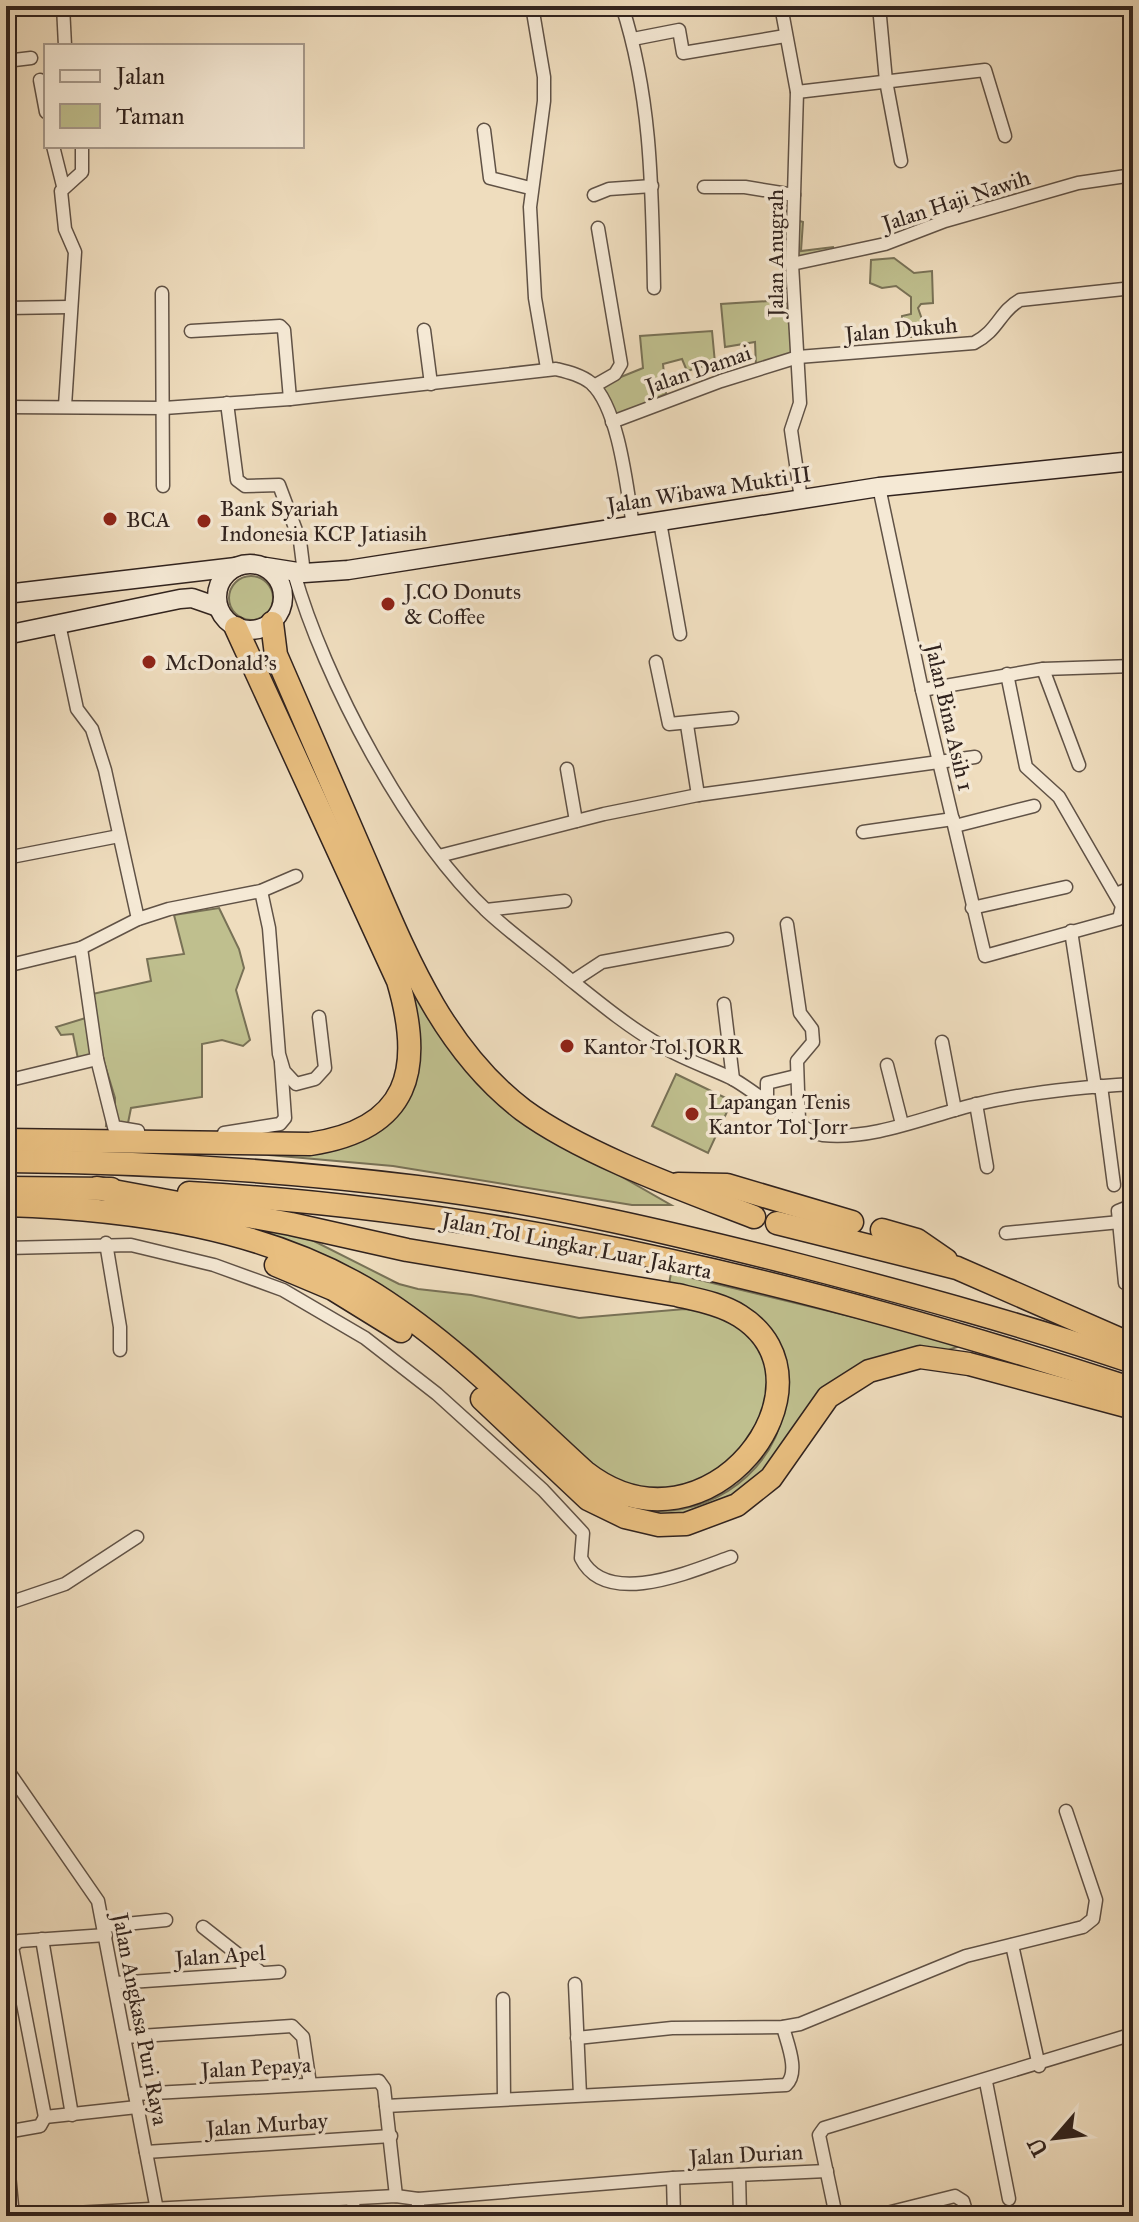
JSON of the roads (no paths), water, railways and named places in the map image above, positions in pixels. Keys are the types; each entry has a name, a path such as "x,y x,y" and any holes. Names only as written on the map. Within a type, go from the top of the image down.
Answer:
{"highway":[{"path":"272,623 276,655 424,992 461,1049 523,1109 560,1133 673,1185 754,1217"},
{"path":"6,1140 310,1144 331,1141 364,1130 384,1114 407,1076 411,1040 398,981 236,628"},
{"name":"Jalan Tol Lingkar Luar Jakarta","path":"6,1161 239,1169 419,1187 563,1212 713,1243 920,1296 1036,1329 1133,1362"},
{"path":"673,1185 693,1182 727,1185 852,1222"},
{"name":"Jalan Tol Lingkar Luar Jakarta","path":"6,1188 97,1188 236,1196 412,1213 637,1252 878,1311 1133,1389"},
{"path":"6,1205 124,1213 179,1223 232,1235 313,1263 373,1293 419,1324 585,1472 610,1489 636,1498 682,1498 720,1481 753,1450 775,1407 776,1369 765,1342 741,1317 715,1305 677,1295 407,1250 291,1224 97,1188"},
{"path":"6,1216 87,1220 226,1245 333,1289 389,1321 437,1357 588,1499 625,1517 659,1525 686,1524 737,1505 771,1478 828,1397 869,1371 920,1357 969,1364 1133,1408"},
{"path":"777,1223 957,1268 1133,1345"},
{"path":"882,1230 917,1240 957,1268"}],"main road":[{"name":"Jalan Wibawa Mukti II","path":"266,567 299,573 348,570 879,487 1133,461"},
{"path":"6,594 251,563 266,567 277,576 283,602"},
{"path":"236,567 220,583 218,607 225,619 236,628 261,629 272,623 299,573"},
{"path":"6,635 180,599 192,598 218,607"}],"street":[{"path":"63,6 65,44"},
{"path":"532,6 544,77 544,101 530,188 535,298 547,368"},
{"path":"622,6 633,39 648,134 654,288"},
{"name":"Jalan Anugrah","path":"781,6 797,92 792,264 800,403 791,430 801,499"},
{"path":"879,6 886,81 901,161"},
{"path":"633,39 679,30 683,53 785,36"},
{"path":"6,61 31,58"},
{"path":"797,92 985,70 1005,136"},
{"path":"40,80 44,101"},
{"path":"484,130 490,178 530,188"},
{"path":"54,148 63,186 65,229 75,252 69,307 65,406"},
{"path":"63,186 82,172 82,148"},
{"name":"Jalan Haji Nawih","path":"792,264 885,244 945,221 1078,183 1133,175"},
{"path":"594,195 609,189 652,186"},
{"path":"704,187 745,187 794,195"},
{"path":"1133,196 1133,248"},
{"path":"594,386 615,374 621,364 598,228"},
{"name":"Jalan Dukuh","path":"798,357 974,343 991,334 1009,306 1020,300 1133,288"},
{"path":"162,293 163,486"},
{"path":"6,308 69,307"},
{"path":"191,331 280,326 284,330 290,399"},
{"path":"424,330 431,384"},
{"name":"Jalan Damai","path":"612,422 677,396 798,357"},
{"path":"6,407 164,408 290,399 547,368 576,375 594,386 612,422 633,526"},
{"path":"227,403 237,480 245,486 279,485 300,541 299,573 313,631 347,703 413,822 486,910 613,1014 663,1047 733,1079 799,1121 809,1131 830,1135 876,1131 976,1104 1098,1086 1133,1084"},
{"name":"Jalan Bina Asih 1","path":"879,487 922,690 985,956 1071,931"},
{"path":"660,522 680,634"},
{"path":"59,624 77,709 92,729 138,919"},
{"path":"656,662 669,724 687,725 732,718"},
{"path":"922,690 1043,669 1133,666"},
{"path":"1043,669 1079,765"},
{"path":"1007,674 1026,767 1059,797 1122,906 1119,919 1071,931 1114,1185"},
{"path":"687,725 698,795"},
{"path":"439,856 576,821 698,795 975,757"},
{"path":"567,769 576,821"},
{"path":"863,832 954,823 1034,806"},
{"path":"6,858 119,836"},
{"path":"6,966 81,948 138,919 169,909 261,891 296,876"},
{"path":"972,908 1066,887"},
{"path":"1116,894 1133,887"},
{"path":"81,948 97,1059 111,1122 117,1129 208,1135 280,1124 285,1118 281,1063 269,928 261,891"},
{"path":"486,910 565,901"},
{"path":"787,924 800,1013 812,1029 813,1042 797,1061 799,1121"},
{"path":"573,981 602,962 727,939"},
{"path":"724,1004 733,1079"},
{"path":"281,1063 296,1084 321,1075 326,1062 319,1017"},
{"path":"942,1042 955,1110"},
{"path":"6,1081 97,1059"},
{"path":"887,1065 902,1124"},
{"path":"767,1100 767,1083 796,1076"},
{"path":"976,1104 987,1167"},
{"path":"1125,1283 1120,1208 1133,1205"},
{"path":"1006,1233 1120,1222"},
{"path":"106,1243 120,1327 120,1350"},
{"path":"6,1248 106,1243 166,1252 244,1274 324,1311 365,1338 448,1403 561,1508 583,1533 584,1564 601,1579 618,1586 653,1581 731,1557"},
{"path":"6,1604 65,1584 137,1537"},
{"name":"Jalan Angkasa Puri Raya","path":"6,1768 98,1901 106,1930 157,2210"},
{"path":"577,2038 672,2028 783,2027 811,2020 966,1956 1083,1927 1098,1909 1066,1811"},
{"path":"45,2117 12,1947 19,1941 166,1920"},
{"path":"203,1927 259,1971"},
{"path":"42,1939 72,2115"},
{"path":"1012,1945 1039,2066"},
{"name":"Jalan Apel","path":"115,1983 279,1972"},
{"path":"575,1984 580,2095"},
{"path":"503,1999 504,2099"},
{"path":"125,2037 292,2026 303,2037 310,2084"},
{"path":"396,2196 386,2106 786,2085 792,2080 793,2070 783,2027"},
{"name":"Jalan Durian","path":"74,2213 396,2196 418,2199 673,2178 827,2171 819,2135 824,2128 1039,2066 1133,2034"},
{"name":"Jalan Pepaya","path":"6,2132 30,2131 40,2126 45,2117 72,2115 136,2101 310,2084 379,2081 384,2088 386,2106"},
{"path":"986,2082 1009,2199"},
{"name":"Jalan Murbay","path":"146,2152 391,2136"},
{"path":"6,2143 12,2206"},
{"path":"827,2171 836,2216"},
{"path":"739,2175 740,2216"},
{"path":"673,2178 674,2216"},
{"path":"875,2216 950,2196 963,2201 966,2211 962,2216"},
{"path":"353,2199 354,2216"},
{"path":"418,2199 418,2216"},
{"path":"304,2202 305,2216"}],"place":[{"name":"BCA","path":"110,519"},
{"name":"Bank Syariah Indonesia KCP Jatiasih","path":"204,521"},
{"name":"J.CO Donuts & Coffee","path":"388,604"},
{"name":"McDonald's","path":"149,662"},
{"name":"Kantor Tol JORR","path":"567,1046"},
{"name":"Lapangan Tenis Kantor Tol Jorr","path":"692,1114"}]}
